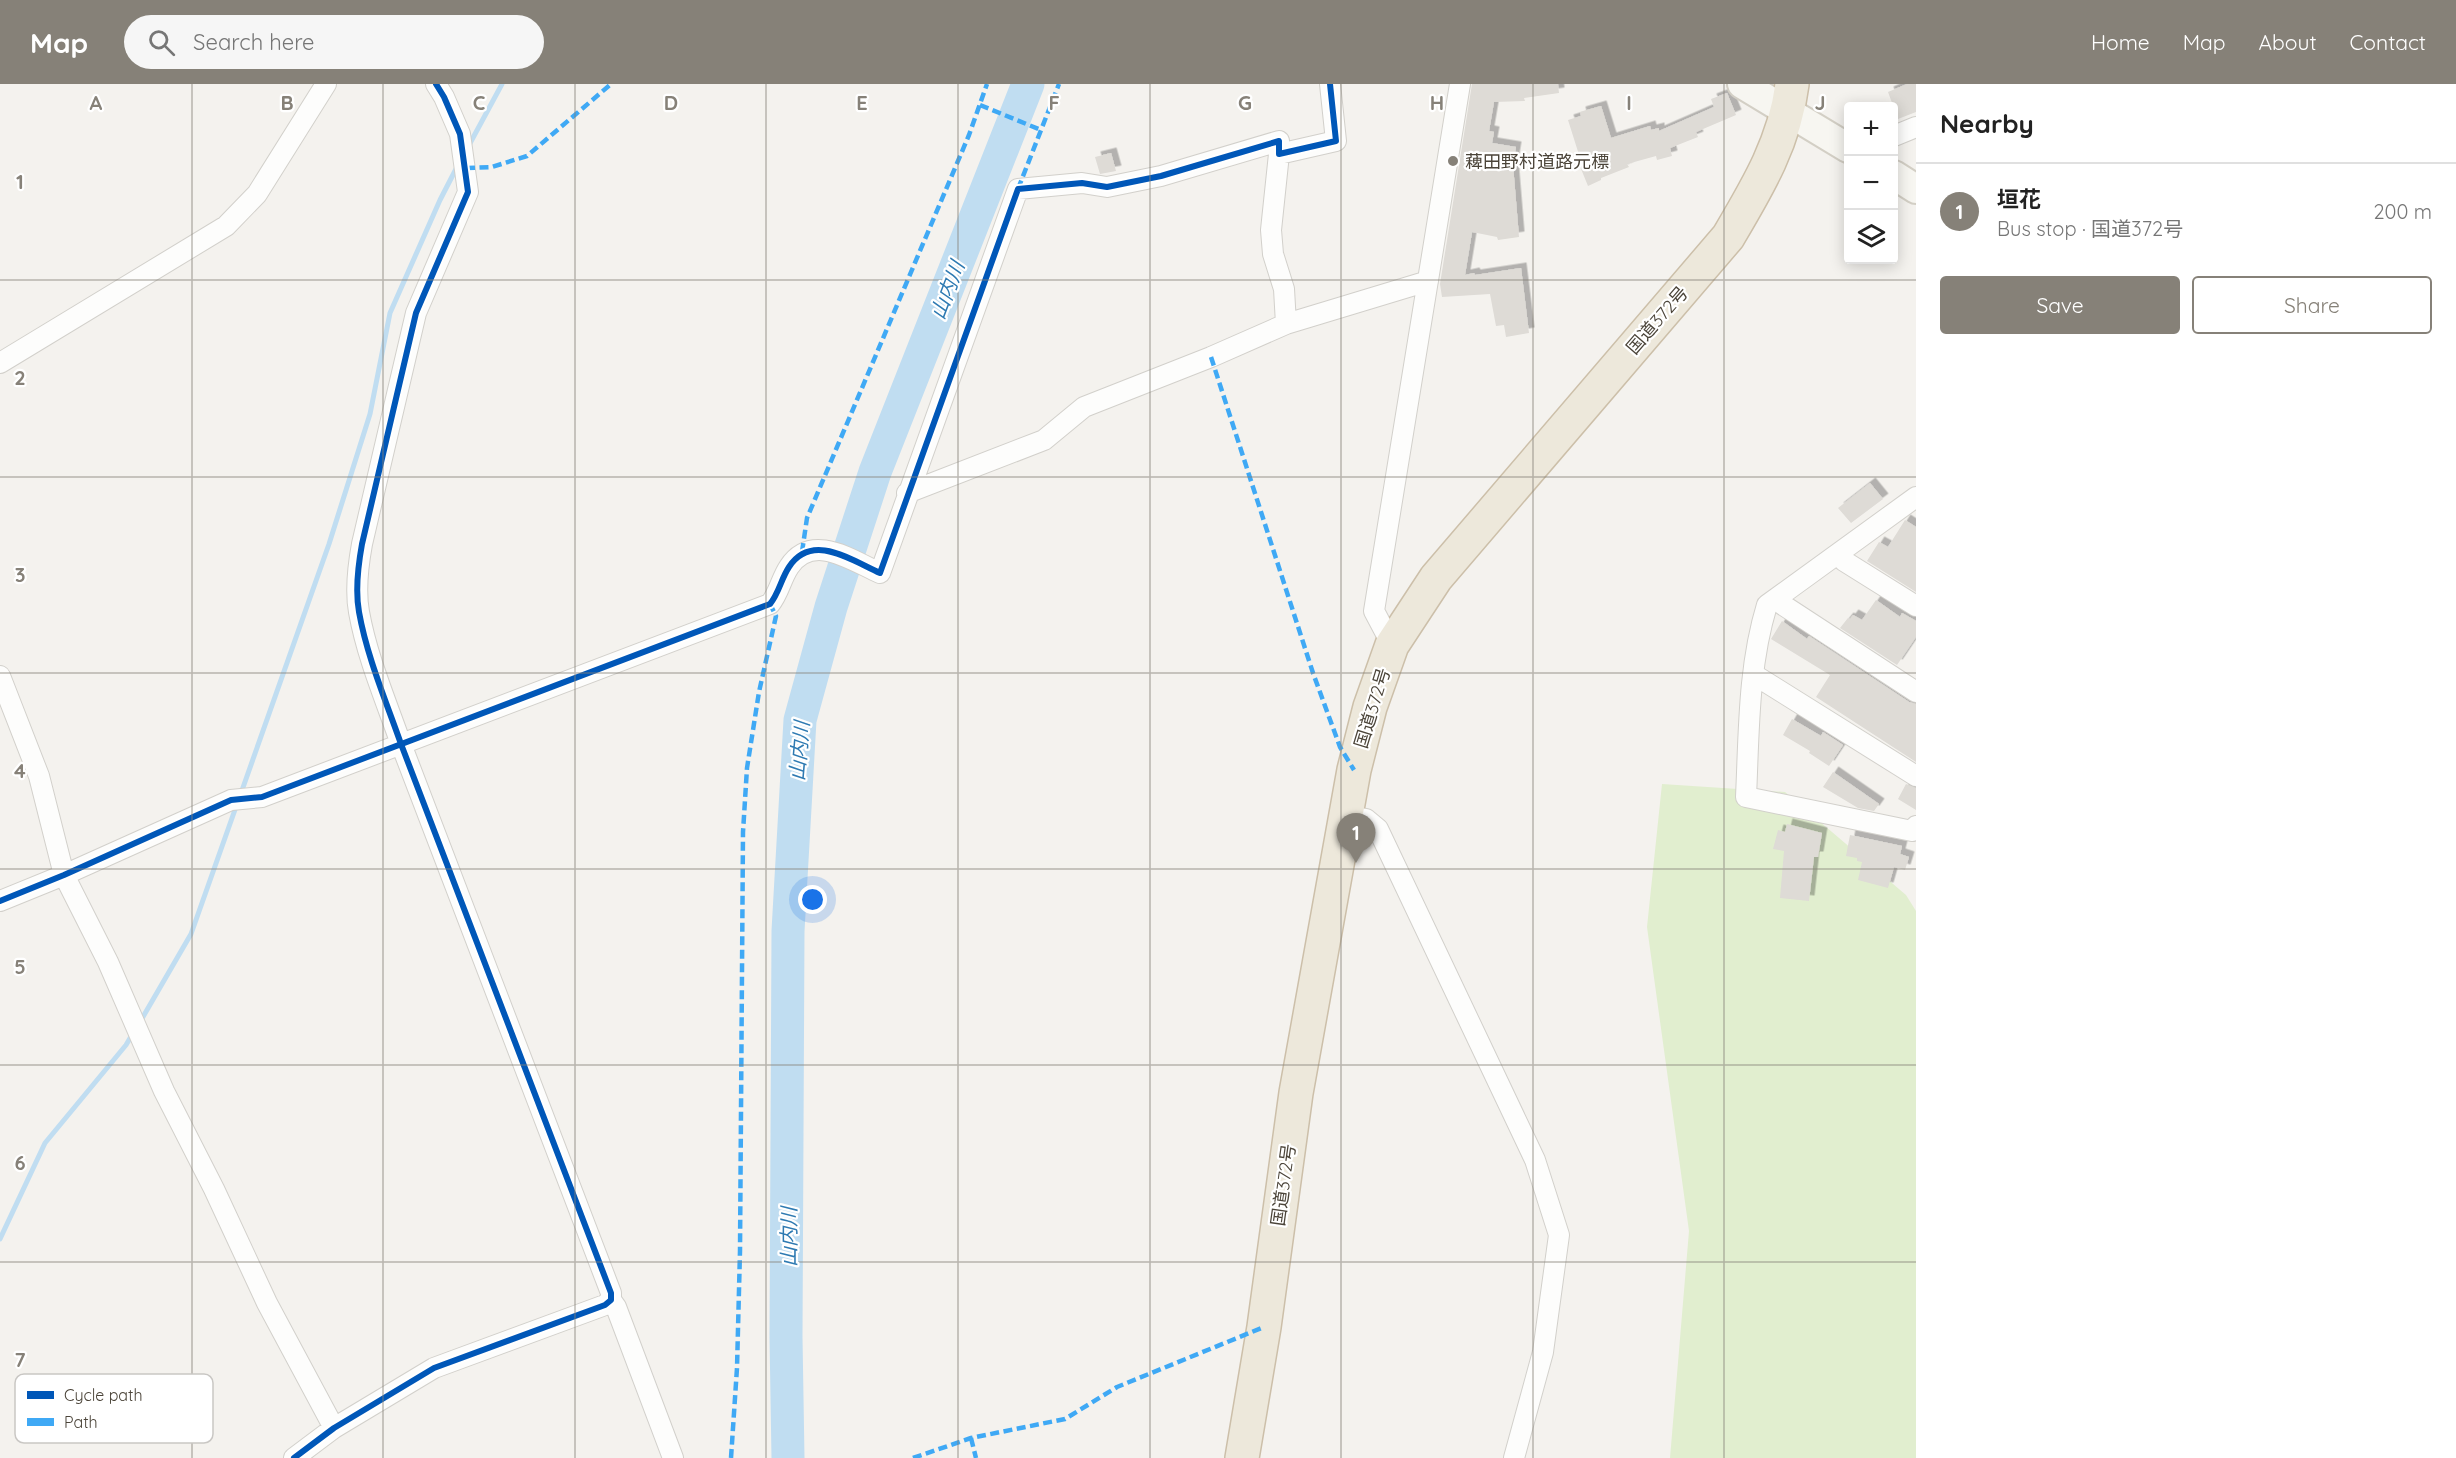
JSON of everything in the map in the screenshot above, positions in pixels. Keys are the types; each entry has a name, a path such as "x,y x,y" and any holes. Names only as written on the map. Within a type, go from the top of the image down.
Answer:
{"highway":[{"name":"国道372号","path":"1242,1458 1264,1327 1296,1093 1354,770 1370,706 1392,645 1436,579 1728,237 1763,177 1790,98"}],"street":[{"path":"0,363 226,225 257,194 326,84"},
{"path":"294,1458 334,1428 434,1368 605,1305 610,1300 611,1293 401,744 380,687 359,612 357,575 362,544 416,313 468,192 460,134 436,84"},
{"path":"1279,154 1336,141 1330,84"},
{"path":"1392,645 1374,611 1460,84"},
{"path":"1742,84 1790,98 1844,143"},
{"path":"1898,134 1916,127"},
{"path":"0,901 64,875 231,800 261,797 770,604 777,595 788,568 802,552 822,548 880,573 1018,189 1082,183 1107,187 1161,176 1279,141 1271,230 1273,254 1284,289 1286,324"},
{"path":"1898,179 1916,189"},
{"path":"908,493 1044,440 1084,407 1211,357 1286,324 1428,281"},
{"path":"1912,505 1839,553 1767,605 1758,633 1753,674 1746,797 1912,831 1916,826"},
{"path":"1839,553 1844,561 1916,606"},
{"path":"1778,598 1784,605 1916,692"},
{"path":"1753,674 1916,776"},
{"path":"0,676 39,776 64,875 108,962 164,1090 214,1189 267,1303 334,1428"},
{"path":"1346,815 1366,819 1378,829 1535,1160 1559,1235 1543,1352 1514,1458"},
{"path":"610,1300 616,1307 673,1458"}],"green space":[{"path":"1662,784 1785,792 1906,895 1916,911 1916,1458 1670,1458 1689,1231 1647,927"}],"building":[{"path":"1472,84 1558,84 1559,93 1524,98 1525,101 1494,102 1489,131 1494,132 1492,143 1516,147 1513,165 1519,237 1498,240 1497,237 1472,232 1465,275 1521,268 1529,333 1506,337 1504,325 1496,326 1490,294 1442,297 1440,284"},
{"path":"1907,84 1916,84 1916,112 1898,119 1898,102 1892,102 1888,92"},
{"path":"1727,93 1736,115 1696,132 1698,137 1670,148 1672,156 1657,160 1656,156 1627,164 1629,167 1588,186 1577,159 1580,158 1568,120 1581,116 1580,112 1601,106 1611,138 1650,126 1651,130 1659,128 1659,131 1714,107 1711,99"},
{"path":"1111,153 1116,171 1100,174 1095,157"},
{"path":"1870,483 1883,499 1851,523 1838,508"},
{"path":"1905,520 1916,527 1916,592 1867,561 1879,542 1888,547"},
{"path":"1876,600 1900,617 1902,613 1916,621 1916,637 1897,665 1840,628 1853,615 1862,620"},
{"path":"1782,621 1807,639 1809,636 1909,702 1916,704 1916,762 1816,697 1830,675 1771,639"},
{"path":"1792,719 1821,736 1823,732 1843,745 1829,766 1809,753 1810,751 1783,735"},
{"path":"1833,772 1879,804 1874,811 1858,808 1823,787"},
{"path":"1906,784 1916,788 1916,810 1898,799"},
{"path":"1787,824 1822,833 1818,857 1814,857 1809,901 1780,898 1784,851 1773,849 1778,830 1785,832"},
{"path":"1850,835 1902,846 1900,854 1909,857 1905,870 1894,867 1888,888 1858,880 1862,862 1857,861 1857,858 1846,856"}],"waterway":[{"path":"468,147 502,84"},
{"name":"山内川","path":"788,1458 786,1337 788,931 800,720 831,607 875,472 1028,84"},
{"path":"240,796 329,544 370,414 390,313 458,165"},
{"path":"140,1022 191,934 237,804"},
{"path":"0,1239 45,1143 126,1045 133,1033"}],"marked path":[{"path":"466,168 492,167 527,156 611,84"},
{"path":"802,552 807,518 969,135 987,84"},
{"path":"1018,189 1059,84"},
{"path":"980,105 1041,130"},
{"path":"1211,357 1313,673 1340,747 1354,770"},
{"path":"731,1458 737,1368 740,1251 743,832 747,768 759,692 776,616 770,604"},
{"path":"913,1458 971,1438 1065,1419 1117,1387 1264,1327"},
{"path":"971,1438 976,1458"}],"cycle path":[{"path":"294,1458 334,1428 434,1368 605,1305 611,1300 611,1293 401,744 372,662 359,612 357,595 362,544 416,313 468,192 460,134 436,84"},
{"path":"0,901 64,875 231,800 262,797 770,604 789,567 798,557 809,551 820,550 845,556 880,573 1018,189 1082,183 1107,187 1161,176 1279,141 1279,154 1336,141 1330,84"}],"place":[{"name":"薭田野村道路元標","path":"1453,161"},
{"name":"垣花","path":"1356,863"}]}
